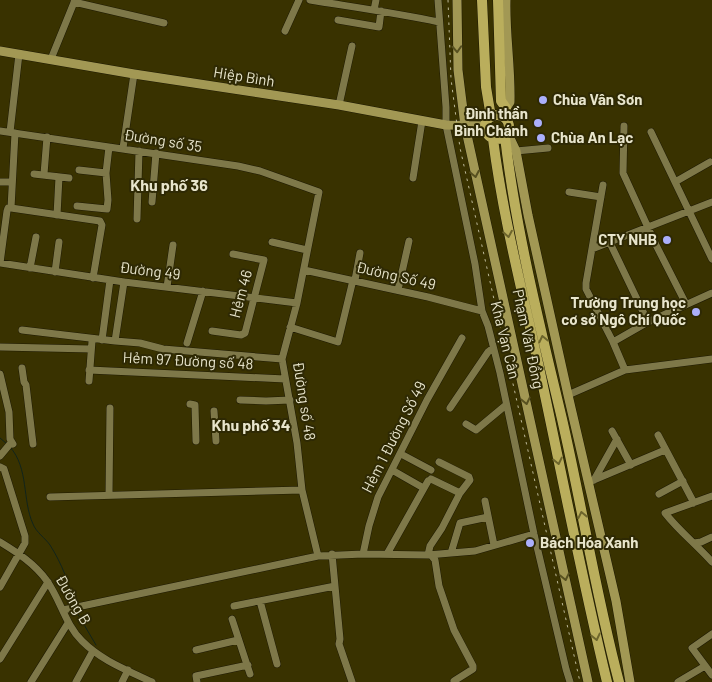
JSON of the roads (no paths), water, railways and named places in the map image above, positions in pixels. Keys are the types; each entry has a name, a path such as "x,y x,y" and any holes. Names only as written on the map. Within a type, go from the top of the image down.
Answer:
{"highway":[{"path":"482,0 486,87 491,116"},
{"path":"498,0 501,101 506,108 510,126 506,135 498,139 494,139 487,134 485,126 491,116 498,114 507,119"},
{"name":"Phạm Văn Đồng","path":"506,135 513,195 619,682"},
{"name":"Phạm Văn Đồng","path":"494,139 510,243 607,682"}],"main road":[{"name":"Phạm Văn Đồng","path":"457,0 458,70 465,126 588,682"},
{"path":"506,0 511,83 510,102 506,108"},
{"name":"Hiệp Bình","path":"0,51 134,74 338,105 446,125 485,126"},
{"name":"Phạm Văn Đồng","path":"506,135 516,151 528,215 568,396 591,481 616,601 630,682"}],"street":[{"path":"285,31 299,0"},
{"path":"310,0 348,3 377,11 398,13 439,22"},
{"path":"338,20 379,27 376,0"},
{"name":"Kha Vạn Cân","path":"438,0 446,125 475,264 482,311 493,348 534,534 570,682"},
{"path":"51,59 75,1 164,23"},
{"path":"338,105 352,46"},
{"path":"11,208 12,133 19,54"},
{"path":"123,148 134,74"},
{"path":"413,178 422,121"},
{"path":"624,126 623,172 686,304"},
{"name":"Đường số 35","path":"0,131 238,166 260,171 319,192"},
{"path":"651,132 712,259"},
{"path":"44,174 47,137"},
{"path":"78,206 107,209 106,172 109,147"},
{"path":"516,151 548,148"},
{"path":"137,219 139,152"},
{"path":"152,202 156,153"},
{"path":"675,182 710,162"},
{"path":"79,170 106,172"},
{"path":"34,174 69,178"},
{"path":"56,215 59,176"},
{"path":"0,182 12,182"},
{"path":"603,185 586,289 625,370"},
{"name":"Đường số 48","path":"318,556 302,490 297,444 282,359 297,303 319,192"},
{"path":"569,192 601,197"},
{"path":"592,249 712,202"},
{"path":"0,263 8,208 101,222 93,278"},
{"path":"30,268 36,237"},
{"path":"398,290 409,241"},
{"path":"54,272 59,242"},
{"path":"272,242 307,250"},
{"path":"610,243 648,322"},
{"path":"167,287 173,245"},
{"path":"290,327 338,342 360,253"},
{"name":"Hẻm 46","path":"212,331 244,335 264,260 232,254"},
{"name":"Đường 49","path":"0,263 93,278 297,303"},
{"name":"Đường Số 49","path":"304,270 398,290 482,311"},
{"path":"102,340 110,280"},
{"path":"115,341 124,282"},
{"path":"188,343 203,291"},
{"path":"613,342 648,322 712,293"},
{"path":"22,330 140,343 163,349 282,359"},
{"name":"Hẻm 1 Đường Số 49","path":"363,554 378,497 401,454 426,400 462,338"},
{"path":"0,348 91,345 89,381"},
{"path":"450,408 488,352 493,348"},
{"path":"568,396 625,370 712,359"},
{"path":"22,368 26,385 33,444"},
{"name":"Hẻm 97 Đường số 48","path":"89,370 285,379"},
{"path":"0,374 9,412 10,439 12,444 0,456"},
{"path":"240,400 290,400"},
{"path":"190,404 196,405 196,441"},
{"path":"466,424 476,430 506,405"},
{"path":"109,495 110,408"},
{"path":"214,411 216,441"},
{"path":"612,431 631,465"},
{"path":"658,435 694,503"},
{"path":"591,481 617,439"},
{"path":"591,481 665,450"},
{"path":"401,454 431,470"},
{"path":"439,462 469,477 470,480 430,546 430,555 435,560 439,586 451,622 461,646 473,666 473,669 454,681"},
{"path":"0,467 4,469 25,536 25,543 0,587"},
{"path":"392,470 420,486"},
{"path":"387,554 430,480 460,494"},
{"path":"660,494 683,481"},
{"path":"50,497 302,490"},
{"path":"712,496 665,513 677,528 712,562"},
{"path":"485,501 494,545"},
{"path":"451,553 460,523 488,517"},
{"path":"70,608 318,556 332,554 430,555 475,551 534,534"},
{"path":"694,543 712,537"},
{"name":"Đường B","path":"0,542 35,567 48,582 70,608 68,623 81,640 98,656 152,682"},
{"path":"332,554 339,644 352,682"},
{"path":"0,659 48,582"},
{"path":"234,606 335,586"},
{"path":"260,601 277,664"},
{"path":"232,619 250,674"},
{"path":"31,682 68,623"},
{"path":"712,634 692,648 712,676"},
{"path":"196,650 238,640"},
{"path":"76,682 93,651"},
{"path":"197,682 196,676 248,665"},
{"path":"678,682 705,666"},
{"path":"122,682 128,670"}],"waterway":[{"path":"0,438 7,444"},
{"path":"10,447 16,455 23,474 27,505 33,524 50,545 58,559 68,581 75,605"},
{"path":"76,611 96,645"}],"railway":[{"path":"448,0 451,79 460,148 580,682"}],"place":[{"name":"Chùa Vân Sơn","path":"543,100"},
{"name":"Đình thần Bình Chánh","path":"538,123"},
{"name":"Chùa An Lạc","path":"541,138"},
{"name":"CTY NHB","path":"667,240"},
{"name":"Trường Trung học cơ sở Ngô Chí Quốc","path":"696,312"},
{"name":"Bách Hóa Xanh","path":"530,543"}],"district":[{"name":"Khu phố 36","path":"169,185"},
{"name":"Khu phố 34","path":"251,425"}]}
